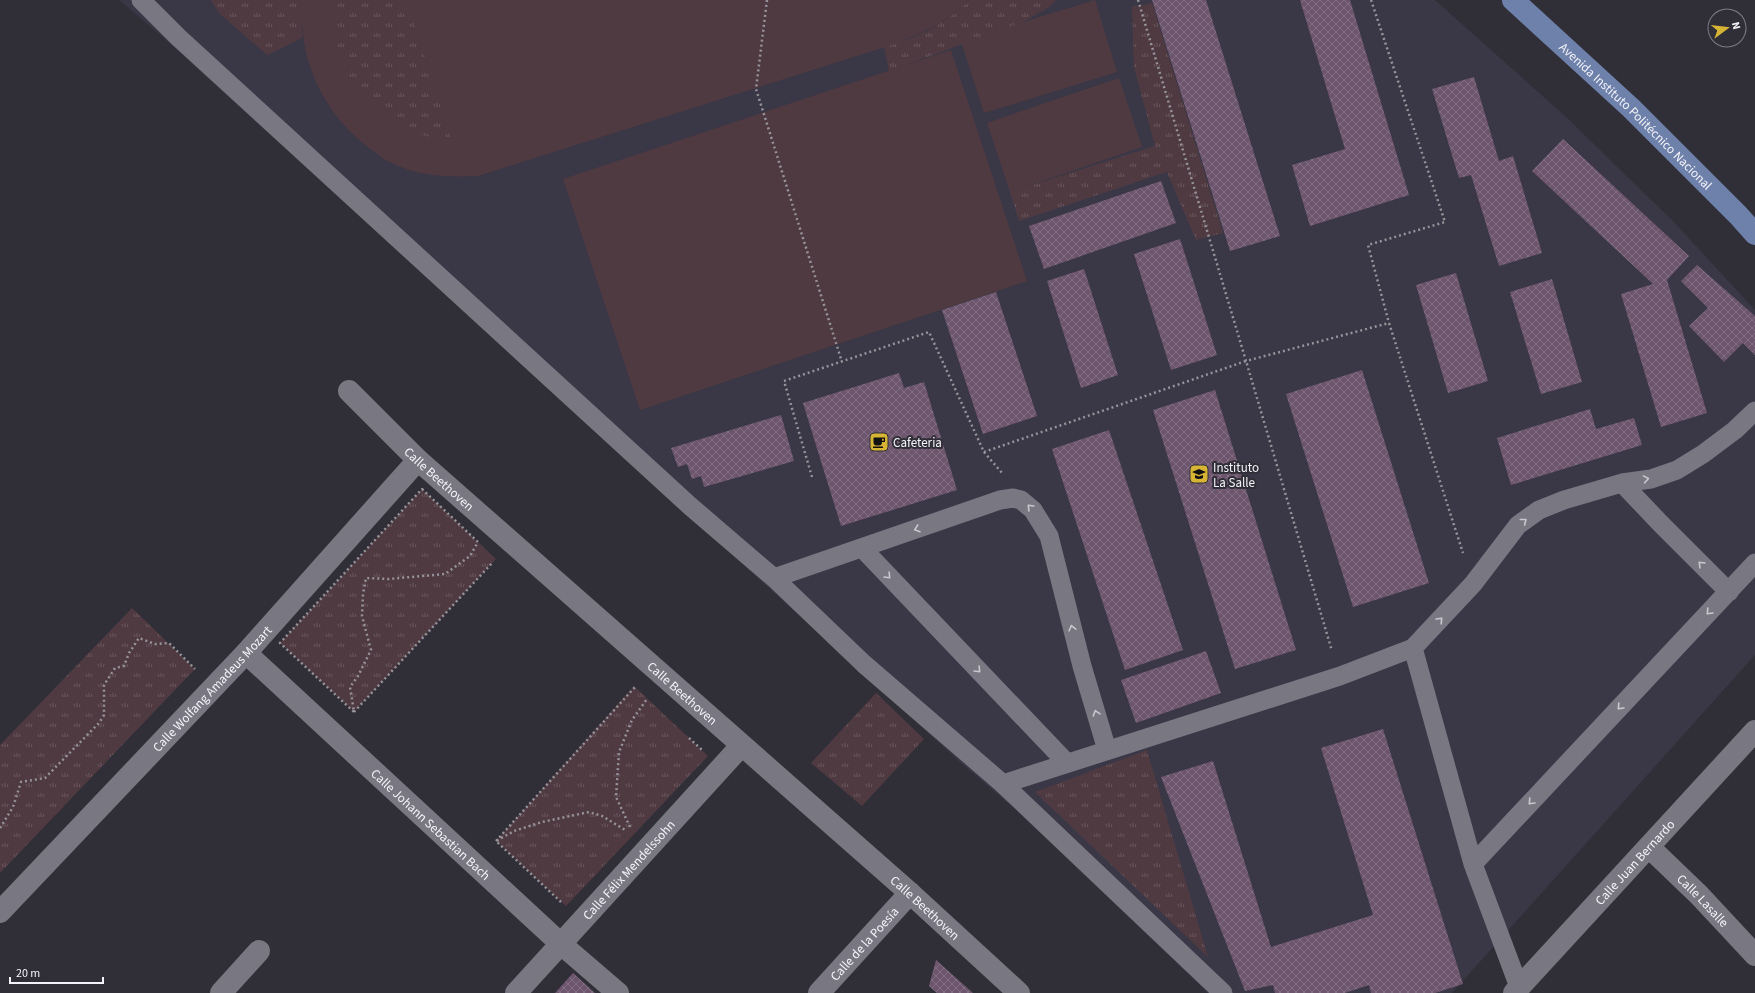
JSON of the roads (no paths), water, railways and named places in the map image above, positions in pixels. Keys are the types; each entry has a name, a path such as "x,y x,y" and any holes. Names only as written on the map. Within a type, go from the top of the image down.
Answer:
{"main road":[{"name":"Avenida Instituto Politécnico Nacional","path":"1513,0 1631,108 1738,215 1755,234"}],"street":[{"name":"Calle Beethoven","path":"349,391 418,460 741,746 910,893 1019,993"},
{"name":"Calle Wolfang Amadeus Mozart","path":"0,912 246,653 418,460"},
{"name":"Calle Johann Sebastian Bach","path":"246,653 561,944 618,993"},
{"name":"Calle Juan Bernardo","path":"1516,990 1755,731"},
{"name":"Calle Félix Mendelssohn","path":"516,993 741,746"},
{"name":"Calle Lasalle","path":"1649,847 1699,896 1755,955"},
{"name":"Calle de la Poesía","path":"819,993 910,893"},
{"path":"221,993 258,951"}],"lane":[{"path":"141,0 410,250 690,506 774,578 864,664 1003,784 1223,993"},
{"path":"1003,784 1066,762 1340,676 1413,648 1473,584 1518,526 1539,510 1564,500 1622,483 1651,479 1677,470 1703,454 1734,430 1755,411"},
{"path":"1622,483 1729,592"},
{"path":"774,578 1000,500 1014,498 1021,500 1029,505 1049,536 1082,666 1107,750"},
{"path":"862,548 1066,762"},
{"path":"1473,864 1755,564"},
{"path":"1413,648 1473,864 1516,990"}],"place":[{"name":"Cafeteria","path":"879,442"},
{"name":"Instituto La Salle","path":"1199,474"}]}
